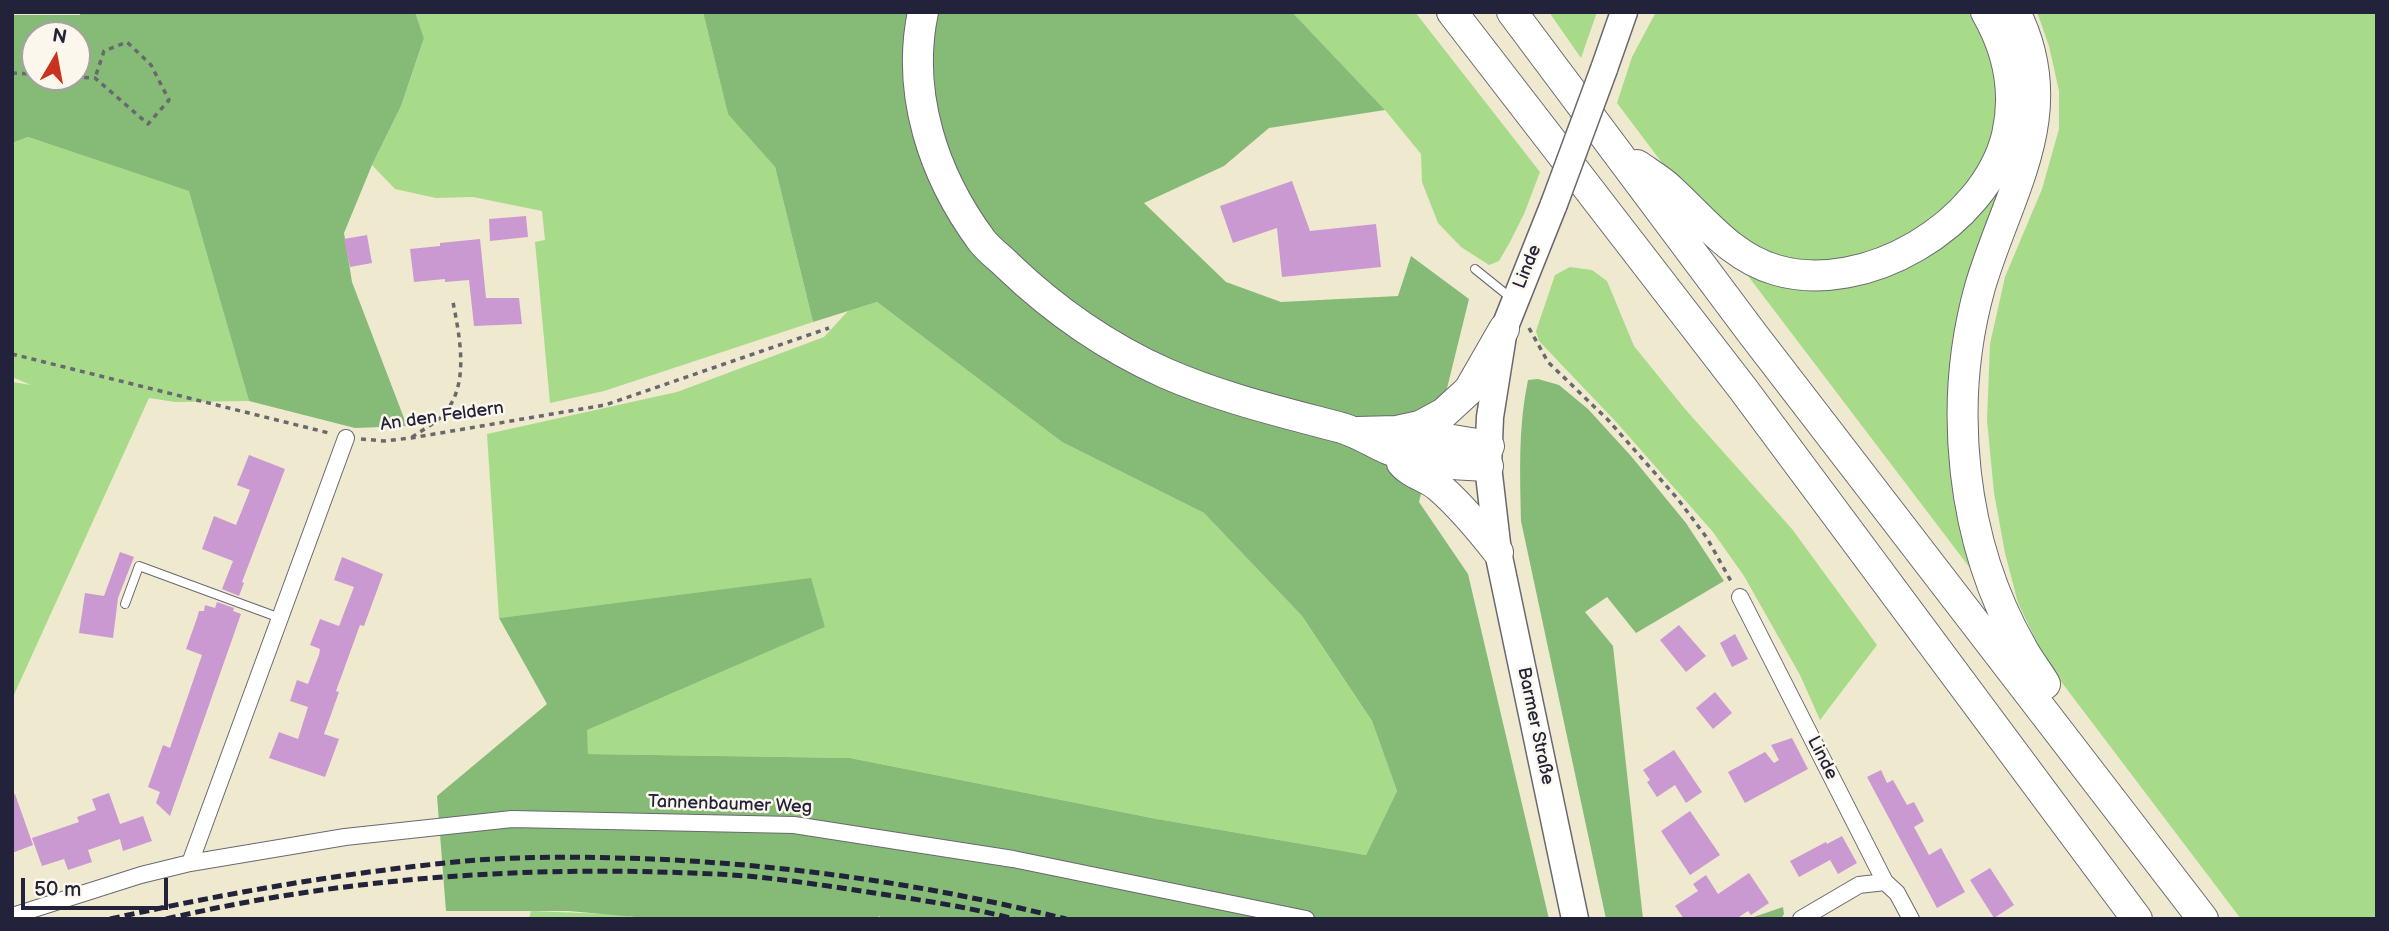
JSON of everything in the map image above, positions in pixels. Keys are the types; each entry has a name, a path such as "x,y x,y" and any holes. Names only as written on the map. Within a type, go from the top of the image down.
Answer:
{"highway":[{"path":"923,12 917,41 917,82 925,124 951,193 983,243 1059,310 1106,341 1165,372 1231,398 1357,432 1489,456"},
{"path":"1452,12 1751,400 2137,919"},
{"path":"1512,12 1775,363 2203,919"},
{"path":"1612,146 1671,189 1707,228 1740,254 1774,270 1804,276 1837,276 1868,269 1925,242 1945,225 1984,183 1998,160 2009,123 2011,85 2007,59 1986,12"},
{"path":"2015,12 2031,55 2036,114 2030,147 1992,251 1972,321 1965,365 1962,414 1965,463 1973,516 1996,595 2022,648 2057,701 2097,780"},
{"path":"1394,440 1434,420 1458,403 1516,329"},
{"path":"1394,440 1405,468 1427,478 1497,542"}],"main road":[{"name":"Linde","path":"1497,542 1489,456 1493,385 1516,329 1514,300 1554,204 1624,12"},
{"name":"Barmer Straße","path":"1497,542 1575,919"}],"street":[{"path":"190,863 346,438"},
{"name":"Linde","path":"1740,597 1885,881 1897,893 1911,919"},
{"name":"Tannenbaumer Weg","path":"12,916 141,875 190,863 345,837 512,819 794,825 1013,859 1306,919"},
{"path":"1801,919 1859,885 1885,881"}],"lane":[{"path":"1475,270 1514,300"},
{"path":"125,604 139,566 280,618"}],"path":[{"path":"91,78 96,78 148,124 169,100 151,65 127,43 104,51 96,78"},
{"path":"411,438 441,418 456,392 462,350 453,302"},
{"name":"An den Feldern","path":"12,354 346,438 384,441 605,405 829,328"},
{"path":"1516,329 1608,420 1677,498 1707,538 1740,597"}],"green space":[{"path":"81,12 415,12 424,38 401,106 372,165 344,233 352,282 407,426 355,428 249,401 189,191 28,137 12,143 12,15 80,15"},
{"path":"415,12 703,12 728,113 775,167 813,322 604,391 550,403 535,242 545,240 542,211 473,197 436,198 395,189 372,165 401,106 424,38"},
{"path":"703,12 1292,12 1385,110 1269,128 1224,166 1144,203 1226,282 1281,302 1398,296 1411,256 1469,299 1419,502 1468,574 1549,919 883,919 879,916 877,919 657,919 569,911 446,911 437,796 547,704 499,618 811,578 825,627 587,730 588,754 850,758 1157,819 1366,855 1397,791 1372,721 1302,616 1204,513 1062,442 877,302 813,322 775,167 728,114"},
{"path":"1292,12 1415,12 1540,172 1524,214 1499,261 1489,265 1461,247 1438,223 1422,182 1421,154 1385,110"},
{"path":"1549,12 1597,12 1581,58"},
{"path":"1656,12 1973,12 1984,29 2001,102 1989,156 1933,225 1854,264 1767,257 1693,204 1617,103 1632,57"},
{"path":"2037,12 2377,12 2377,919 2241,919 2047,663 2018,603 1994,493 1987,420 1990,344 2005,277 2042,189 2059,129 2059,91 2049,46"},
{"path":"2026,114 1968,301 1989,593 1742,268 1824,289 1866,284 1895,273"},
{"path":"28,137 190,191 249,401 175,402 149,398 12,699 12,382 31,385 12,377 12,143"},
{"path":"1570,267 1592,270 1607,281 1634,346 1685,409 1792,529 1877,645 1820,720 1800,675 1744,576 1713,532 1618,424 1539,341 1536,331 1555,275"},
{"path":"877,302 1062,442 1204,513 1302,616 1372,721 1397,791 1366,855 1157,819 850,758 588,754 586,730 825,627 810,579 499,618 487,434 677,392 824,337 848,311"},
{"path":"1538,379 1559,385 1588,409 1686,523 1724,581 1636,633 1607,597 1585,612 1613,646 1643,919 1606,919 1521,521 1520,450 1523,415 1528,380"},
{"path":"1783,907 1784,914 1781,919 1748,919"},
{"path":"531,911 630,915 629,919 529,919"}],"building":[{"path":"1292,181 1310,231 1376,224 1381,267 1282,277 1277,228 1233,243 1220,206"},
{"path":"526,216 528,237 490,241 489,219"},
{"path":"367,235 372,263 350,267 344,239"},
{"path":"480,239 486,298 519,298 522,324 474,326 469,280 414,282 410,249"},
{"path":"249,455 285,469 239,596 222,589 233,561 202,549 214,516 236,525 250,490 237,485"},
{"path":"120,552 134,557 118,598 113,638 79,633 85,593 104,596"},
{"path":"342,557 383,574 364,626 360,625 336,691 339,692 324,734 339,739 325,777 269,758 279,732 298,739 308,707 290,701 297,680 308,684 319,655 320,649 310,645 320,619 339,626 354,587 334,580"},
{"path":"217,602 234,608 233,611 241,614 170,816 156,803 160,792 148,787 163,745 170,748 202,655 186,649 199,611 204,611 205,605 215,608"},
{"path":"1679,625 1706,656 1686,672 1660,640"},
{"path":"1735,634 1748,659 1732,667 1720,643"},
{"path":"1715,692 1732,713 1713,729 1696,708"},
{"path":"1792,738 1808,769 1745,803 1728,772 1765,752 1774,763 1779,760 1771,745"},
{"path":"1674,750 1702,792 1686,803 1675,785 1657,797 1643,770"},
{"path":"1881,770 1887,783 1893,780 1907,805 1914,802 1924,821 1914,827 1929,855 1941,848 1965,892 1937,908 1867,777"},
{"path":"109,793 120,824 143,816 152,841 123,851 120,839 88,850 92,862 68,870 64,859 42,866 32,838 79,822 77,817 96,810 92,799"},
{"path":"15,794 33,845 12,853 12,795"},
{"path":"1690,811 1720,855 1690,875 1661,831"},
{"path":"1842,836 1857,863 1838,874 1830,860 1799,877 1790,861"},
{"path":"1990,868 2014,905 1994,918 1970,880"},
{"path":"1749,873 1769,903 1751,915 1748,911 1736,919 1684,919 1675,906 1698,891 1693,884 1706,875 1718,894"}],"railway":[{"path":"110,919 247,891 338,876 477,860 564,857 704,862 860,878 963,896 1066,919"},
{"path":"166,919 301,893 370,884 439,877 577,871 770,878 939,903 1014,919"}]}
